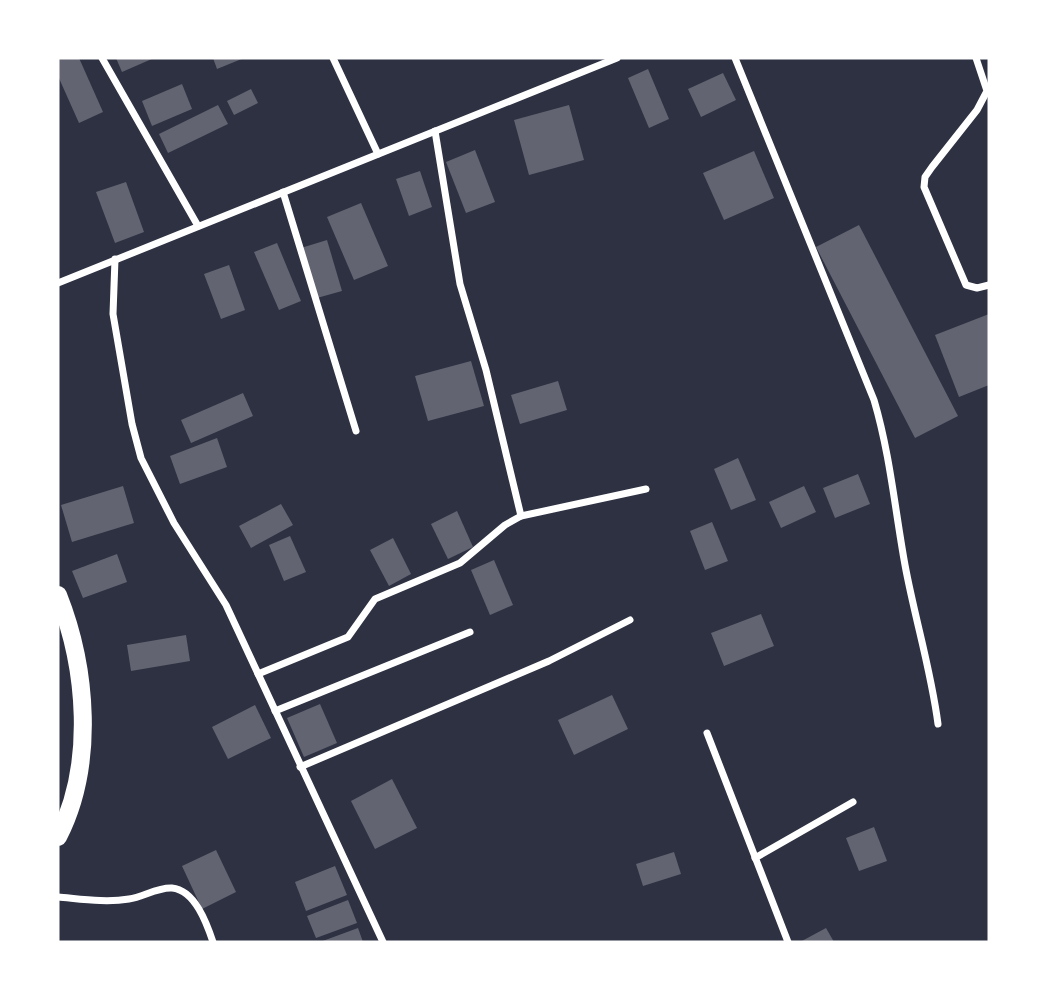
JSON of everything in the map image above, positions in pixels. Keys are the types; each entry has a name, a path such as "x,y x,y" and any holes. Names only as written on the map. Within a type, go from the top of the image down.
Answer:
{"main road":[{"path":"58,595 71,629 80,676 81,723 75,799 58,837"}],"street":[{"path":"102,58 198,226"},
{"path":"333,58 378,153"},
{"path":"58,283 617,58"},
{"path":"735,58 813,243 874,400 884,433 906,568 931,673 938,724"},
{"path":"976,58 988,95 925,177 925,187 965,285 977,288 989,285"},
{"path":"435,131 460,284 486,370 522,516"},
{"path":"283,192 356,431"},
{"path":"115,260 113,314 131,424 141,458 174,523 226,605 383,942"},
{"path":"258,674 348,637 375,599 460,563 505,525 522,516 646,489"},
{"path":"300,767 549,661 630,620"},
{"path":"275,711 470,632"},
{"path":"707,733 788,942"},
{"path":"755,858 853,802"},
{"path":"58,897 105,901 130,899 171,888 183,892 193,901 207,924 213,942"}],"building":[{"path":"58,58 79,58 103,112 79,123 58,76"},
{"path":"116,58 154,58 122,72"},
{"path":"213,58 244,58 217,69"},
{"path":"648,69 669,119 649,128 628,78"},
{"path":"723,73 736,100 701,117 688,89"},
{"path":"182,84 192,109 152,126 142,101"},
{"path":"251,89 258,103 234,115 227,101"},
{"path":"218,105 228,124 168,153 159,134"},
{"path":"569,105 584,160 529,175 514,120"},
{"path":"475,150 495,202 466,213 446,162"},
{"path":"754,151 774,198 724,220 703,173"},
{"path":"420,171 432,207 409,216 396,179"},
{"path":"126,182 144,232 115,243 96,192"},
{"path":"361,203 388,266 354,280 327,217"},
{"path":"859,225 958,416 915,438 816,247"},
{"path":"327,240 342,291 317,298 301,248"},
{"path":"277,243 301,301 279,310 254,252"},
{"path":"229,265 245,310 221,319 204,274"},
{"path":"989,314 989,385 959,397 935,335"},
{"path":"471,361 484,406 428,421 415,376"},
{"path":"558,381 567,410 520,424 511,395"},
{"path":"243,393 253,416 191,443 181,420"},
{"path":"217,438 227,467 180,484 170,456"},
{"path":"738,458 756,500 731,510 714,469"},
{"path":"858,474 870,504 835,518 823,488"},
{"path":"123,486 134,523 72,542 61,505"},
{"path":"804,486 816,512 781,528 769,502"},
{"path":"281,504 293,525 251,548 239,526"},
{"path":"457,511 473,547 448,559 431,524"},
{"path":"712,522 728,561 705,570 690,531"},
{"path":"290,536 306,572 284,581 269,545"},
{"path":"393,538 411,574 389,586 370,550"},
{"path":"117,554 127,582 83,598 72,571"},
{"path":"494,560 513,605 490,615 471,570"},
{"path":"761,614 774,646 724,666 711,633"},
{"path":"186,635 190,661 131,671 127,645"},
{"path":"612,695 628,729 574,755 558,720"},
{"path":"320,704 337,743 304,757 287,718"},
{"path":"255,705 271,738 228,759 212,727"},
{"path":"392,779 417,828 375,849 351,801"},
{"path":"874,827 887,861 859,871 846,838"},
{"path":"216,850 236,892 202,909 182,866"},
{"path":"674,852 681,874 643,886 636,864"},
{"path":"335,866 347,895 306,911 295,882"},
{"path":"348,900 357,923 316,938 307,916"},
{"path":"358,928 363,942 320,942"},
{"path":"826,928 834,942 800,942"}]}
